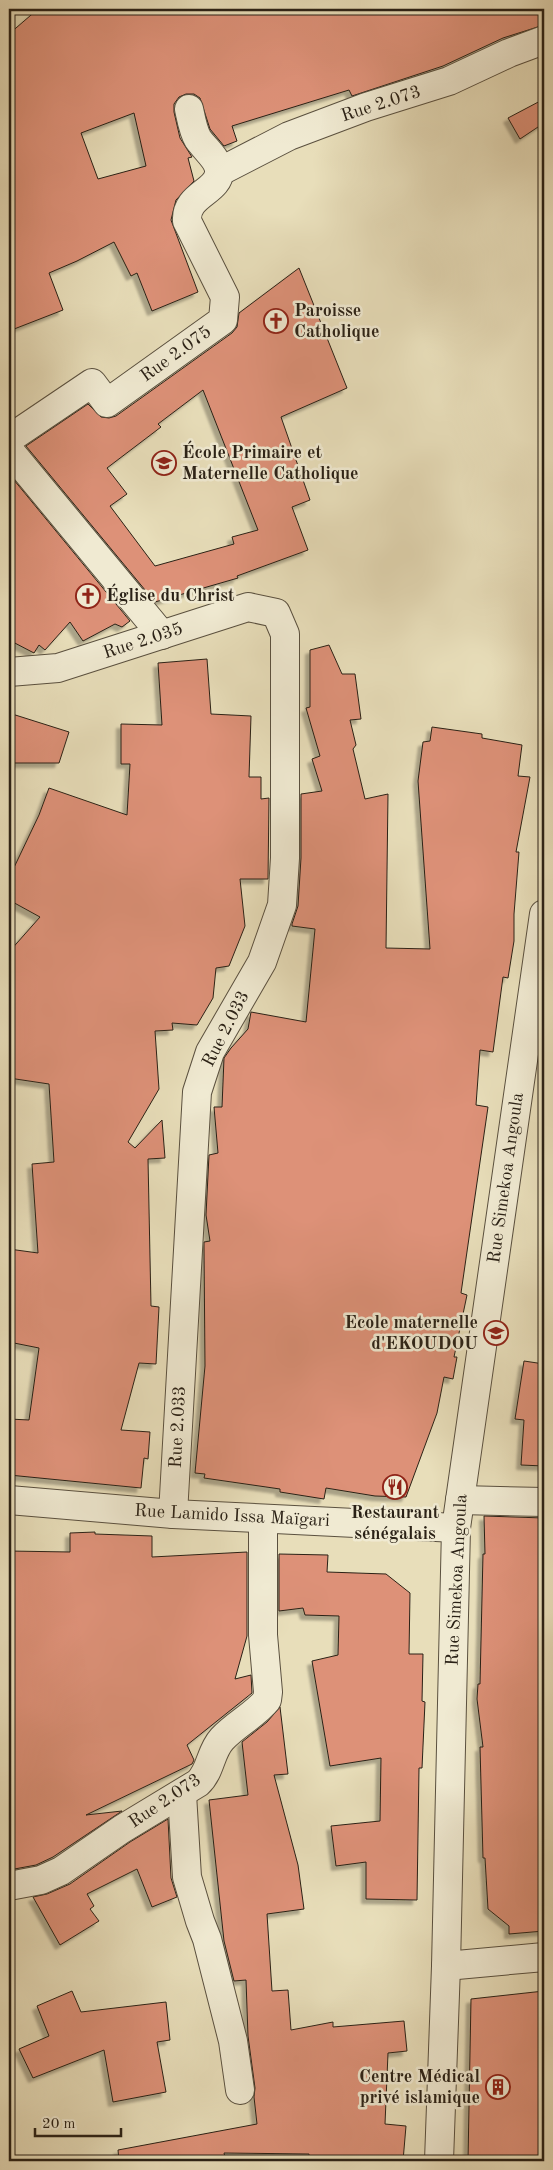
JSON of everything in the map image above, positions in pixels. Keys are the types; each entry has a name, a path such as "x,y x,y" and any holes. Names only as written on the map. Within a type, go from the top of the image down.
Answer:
{"street":[{"name":"Rue 2.073","path":"220,172 289,136 448,81 509,53 544,40"},
{"path":"189,109 196,137 217,164 220,172"},
{"name":"Rue 2.075","path":"9,439 92,383 107,403 223,320 224,297 187,221 186,211 190,204 217,181 220,172"},
{"path":"9,450 162,635"},
{"name":"Rue 2.035","path":"9,672 58,668 248,607 276,612"},
{"name":"Rue 2.033","path":"173,1514 198,1092 210,1052 262,962 282,905 285,858 285,634 276,612"},
{"name":"Rue Simekoa Angoula","path":"439,2161 446,1966 456,1528 544,914"},
{"name":"Rue Lamido Issa Maïgari","path":"9,1500 173,1514 456,1528"},
{"path":"460,1500 544,1502"},
{"name":"Rue 2.073","path":"9,1886 41,1880 61,1871 122,1829 182,1794 205,1777 212,1754 221,1740 267,1700 261,1553 263,1518"},
{"path":"182,1794 187,1877 207,1940 233,2041 240,2090"},
{"path":"446,1966 544,1957"}],"building":[{"path":"38,9 544,9 544,25 503,38 443,66 352,96 349,90 232,126 237,141 224,146 210,129 200,98 194,94 186,94 179,97 174,104 174,112 180,138 192,157 188,158 194,181 176,200 171,220 198,292 152,311 137,273 131,276 114,242 49,273 63,310 9,331 9,34","holes":["134,113 146,166 98,179 81,133"]},
{"path":"544,99 544,123 520,139 508,118"},
{"path":"299,268 347,388 281,417 310,500 292,507 308,550 237,576 238,578 155,602 26,446 88,404 101,417 109,418 116,416 232,333 237,327 239,313","holes":["203,390 258,530 232,537 234,544 155,566 110,506 127,494 107,468 161,427 158,424"]},
{"path":"9,474 130,621 122,627 115,624 83,641 70,622 45,650 39,645 34,653 9,640"},
{"path":"329,645 342,674 355,674 361,719 350,720 356,745 353,749 365,799 388,794 386,948 430,949 418,781 423,742 430,741 432,727 482,734 482,738 522,745 518,776 530,777 516,852 519,852 514,914 514,941 508,978 503,977 493,1052 480,1050 476,1105 488,1107 461,1293 467,1295 454,1357 457,1357 453,1379 444,1377 437,1413 406,1497 375,1496 326,1488 324,1499 280,1492 280,1489 204,1478 205,1474 195,1473 205,1366 204,1242 210,1241 206,1215 209,1155 218,1153 214,1107 222,1107 224,1058 248,1029 251,1012 306,1022 315,929 292,926 292,924 298,906 301,858 301,794 322,791 312,759 320,756 306,708 310,707 310,650"},
{"path":"207,659 211,714 251,716 249,777 261,777 261,799 269,798 268,879 240,879 245,926 229,966 216,968 213,998 197,1025 172,1023 173,1030 155,1031 159,1089 128,1142 135,1148 162,1120 165,1158 148,1159 151,1306 159,1307 156,1364 139,1363 121,1430 150,1432 148,1459 144,1458 141,1488 9,1475 9,1419 29,1420 39,1348 9,1342 9,1249 38,1253 32,1164 54,1162 49,1084 9,1078 9,952 40,917 9,900 9,878 39,815 49,788 127,815 130,764 121,764 121,724 162,725 158,663"},
{"path":"9,713 69,732 59,763 9,763"},
{"path":"524,1361 544,1364 544,1466 521,1465 524,1420 515,1419"},
{"path":"484,1516 544,1518 544,1931 509,1934 509,1926 488,1909 485,1858 483,1858 480,1747 483,1747 477,1699 478,1684 480,1684 483,1554 485,1554"},
{"path":"95,1532 95,1534 152,1536 152,1557 247,1552 247,1636 235,1679 251,1675 252,1693 187,1745 194,1760 192,1764 86,1815 122,1811 53,1857 36,1865 9,1870 9,1551 70,1552 70,1533"},
{"path":"279,1554 328,1555 327,1572 386,1574 410,1593 409,1654 423,1654 422,1701 425,1702 422,1768 419,1768 417,1900 366,1899 366,1862 336,1866 331,1826 380,1821 381,1758 330,1766 312,1661 338,1655 339,1616 305,1615 303,1608 279,1611"},
{"path":"280,1707 288,1774 274,1775 298,1865 304,1909 267,1914 272,1991 288,1990 291,2030 333,2022 333,2027 404,2021 407,2051 388,2053 385,2124 406,2126 403,2161 365,2161 365,2158 309,2157 309,2154 224,2153 226,2161 119,2161 118,2150 257,2124 255,2088 248,2036 246,1980 234,1981 224,1941 209,1800 248,1795 242,1742 267,1722"},
{"path":"168,1819 171,1878 177,1897 152,1907 137,1869 87,1894 94,1906 90,1909 99,1921 60,1945 33,1897 47,1894 70,1884 130,1842"},
{"path":"72,1991 81,2012 166,2002 170,2040 157,2042 166,2092 113,2102 104,2050 33,2078 19,2049 49,2036 37,2006"},
{"path":"544,1991 544,2161 468,2161 471,1999"}],"place":[{"name":"Paroisse Catholique","path":"276,321"},
{"name":"École Primaire et Maternelle Catholique","path":"164,463"},
{"name":"Église du Christ","path":"88,596"},
{"name":"Ecole maternelle d'EKOUDOU","path":"496,1333"},
{"name":"Restaurant sénégalais","path":"395,1487"},
{"name":"Centre Médical privé islamique","path":"498,2087"}]}
